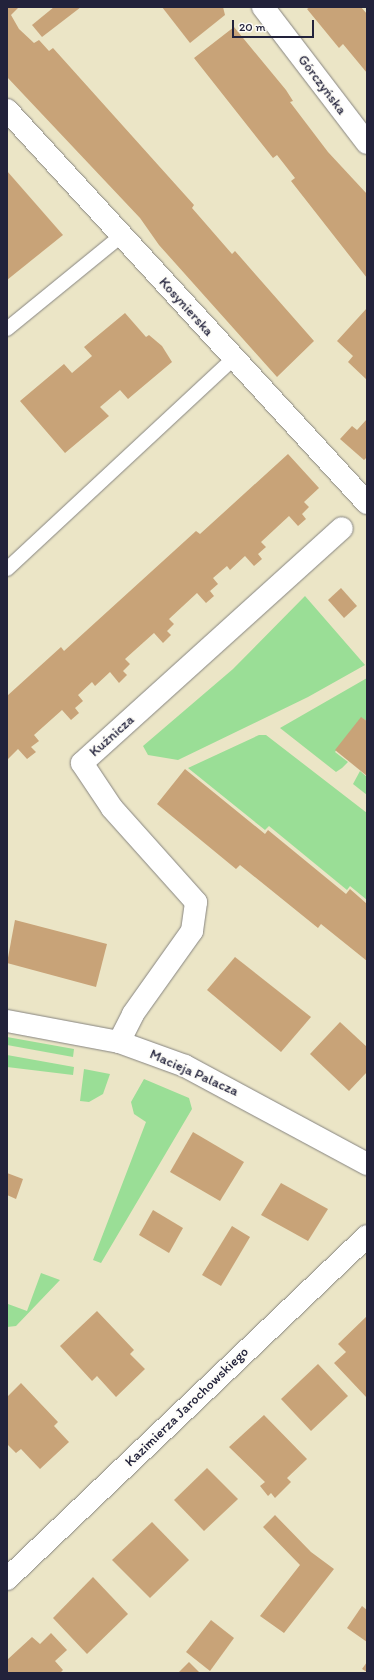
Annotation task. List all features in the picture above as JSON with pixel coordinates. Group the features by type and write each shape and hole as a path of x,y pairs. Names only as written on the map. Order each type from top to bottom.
{"street":[{"name":"Górczyńska","path":"263,7 367,143"},
{"name":"Kosynierska","path":"7,110 233,359 367,503"},
{"name":"Kuźnicza","path":"119,1042 133,1014 192,932 196,902 112,808 82,763 342,528"},
{"name":"Macieja Palacza","path":"7,1021 119,1042 214,1079 367,1164"},
{"name":"Kazimierza Jarochowskiego","path":"7,1579 367,1236"}],"lane":[{"path":"7,329 121,236"},
{"path":"7,569 233,359"}],"green space":[{"path":"305,596 365,665 308,697 178,760 148,755 143,746 233,669"},
{"path":"367,678 367,721 362,718 335,752 348,762 336,772 280,728"},
{"path":"259,735 266,735 367,813 367,900 350,886 347,890 269,826 265,830 188,768"},
{"path":"360,771 367,777 367,795 353,784"},
{"path":"7,1037 74,1049 73,1057 7,1045"},
{"path":"7,1055 74,1067 73,1075 7,1067"},
{"path":"84,1069 110,1074 103,1094 89,1102 80,1101"},
{"path":"144,1079 189,1098 192,1109 101,1263 93,1260 146,1122 134,1114 131,1102"},
{"path":"41,1273 60,1280 16,1326 7,1327 8,1304 27,1311"}],"building":[{"path":"7,7 19,7 11,15 19,29 34,43 39,40 49,51 53,48 194,205 192,208 232,254 235,251 314,341 277,377 159,245 140,218 7,77"},
{"path":"54,7 81,7 42,37 32,25"},
{"path":"162,7 223,7 225,15 190,43"},
{"path":"310,7 361,7 367,14 367,73 343,44 339,48 307,9"},
{"path":"234,27 286,90 293,101 290,102 328,152 367,194 367,278 291,181 295,178 277,155 273,158 194,58"},
{"path":"7,171 63,235 7,280"},
{"path":"367,308 367,380 348,362 353,356 337,341"},
{"path":"125,313 146,337 149,335 162,346 172,362 128,399 120,390 100,407 109,416 65,453 20,401 64,364 72,373 92,356 84,347"},
{"path":"367,419 367,457 364,460 340,439 352,426 357,430"},
{"path":"288,454 319,488 304,502 309,507 302,514 306,519 298,526 289,516 261,542 266,547 258,554 262,559 254,566 245,556 230,570 227,566 213,578 218,584 210,591 214,596 206,603 197,593 169,619 174,624 167,631 171,635 163,643 154,633 125,659 130,664 123,671 127,675 119,683 110,672 95,686 92,682 78,695 83,701 75,708 79,713 71,720 62,710 34,735 39,741 31,747 36,752 27,759 18,749 7,760 7,696 61,647 64,651 196,531 200,534"},
{"path":"341,588 357,606 344,618 328,600"},
{"path":"361,717 367,721 367,776 335,750"},
{"path":"185,769 265,834 268,830 346,894 350,889 367,904 367,961 321,924 318,928 240,865 236,869 157,804"},
{"path":"15,920 107,944 96,987 7,963"},
{"path":"235,957 311,1017 281,1052 207,990"},
{"path":"340,1022 367,1047 367,1072 349,1091 310,1054"},
{"path":"193,1132 244,1162 220,1201 170,1172"},
{"path":"7,1173 23,1179 16,1199 7,1195"},
{"path":"281,1183 328,1209 308,1241 261,1215"},
{"path":"153,1210 183,1228 169,1253 139,1235"},
{"path":"232,1226 250,1237 221,1286 202,1275"},
{"path":"97,1311 134,1350 130,1354 145,1369 116,1397 97,1376 92,1381 60,1346"},
{"path":"367,1316 367,1398 334,1363 346,1352 338,1344"},
{"path":"318,1364 348,1396 311,1431 281,1399"},
{"path":"21,1383 58,1422 54,1426 69,1442 40,1469 21,1449 16,1453 7,1444 7,1397"},
{"path":"264,1415 307,1459 287,1478 291,1482 275,1498 271,1493 268,1496 260,1486 265,1482 229,1447"},
{"path":"207,1468 238,1499 204,1531 174,1500"},
{"path":"275,1515 311,1552 334,1569 284,1633 260,1616 300,1565 263,1527"},
{"path":"152,1522 189,1560 150,1598 112,1560"},
{"path":"93,1577 128,1614 87,1654 53,1618"},
{"path":"362,1606 367,1610 367,1642 347,1628"},
{"path":"211,1620 234,1638 210,1671 186,1652"},
{"path":"51,1633 67,1650 55,1661 63,1670 60,1673 7,1673 7,1660 32,1637 40,1644"},
{"path":"189,1662 200,1673 178,1673"},
{"path":"367,1662 367,1672 362,1669"}]}
